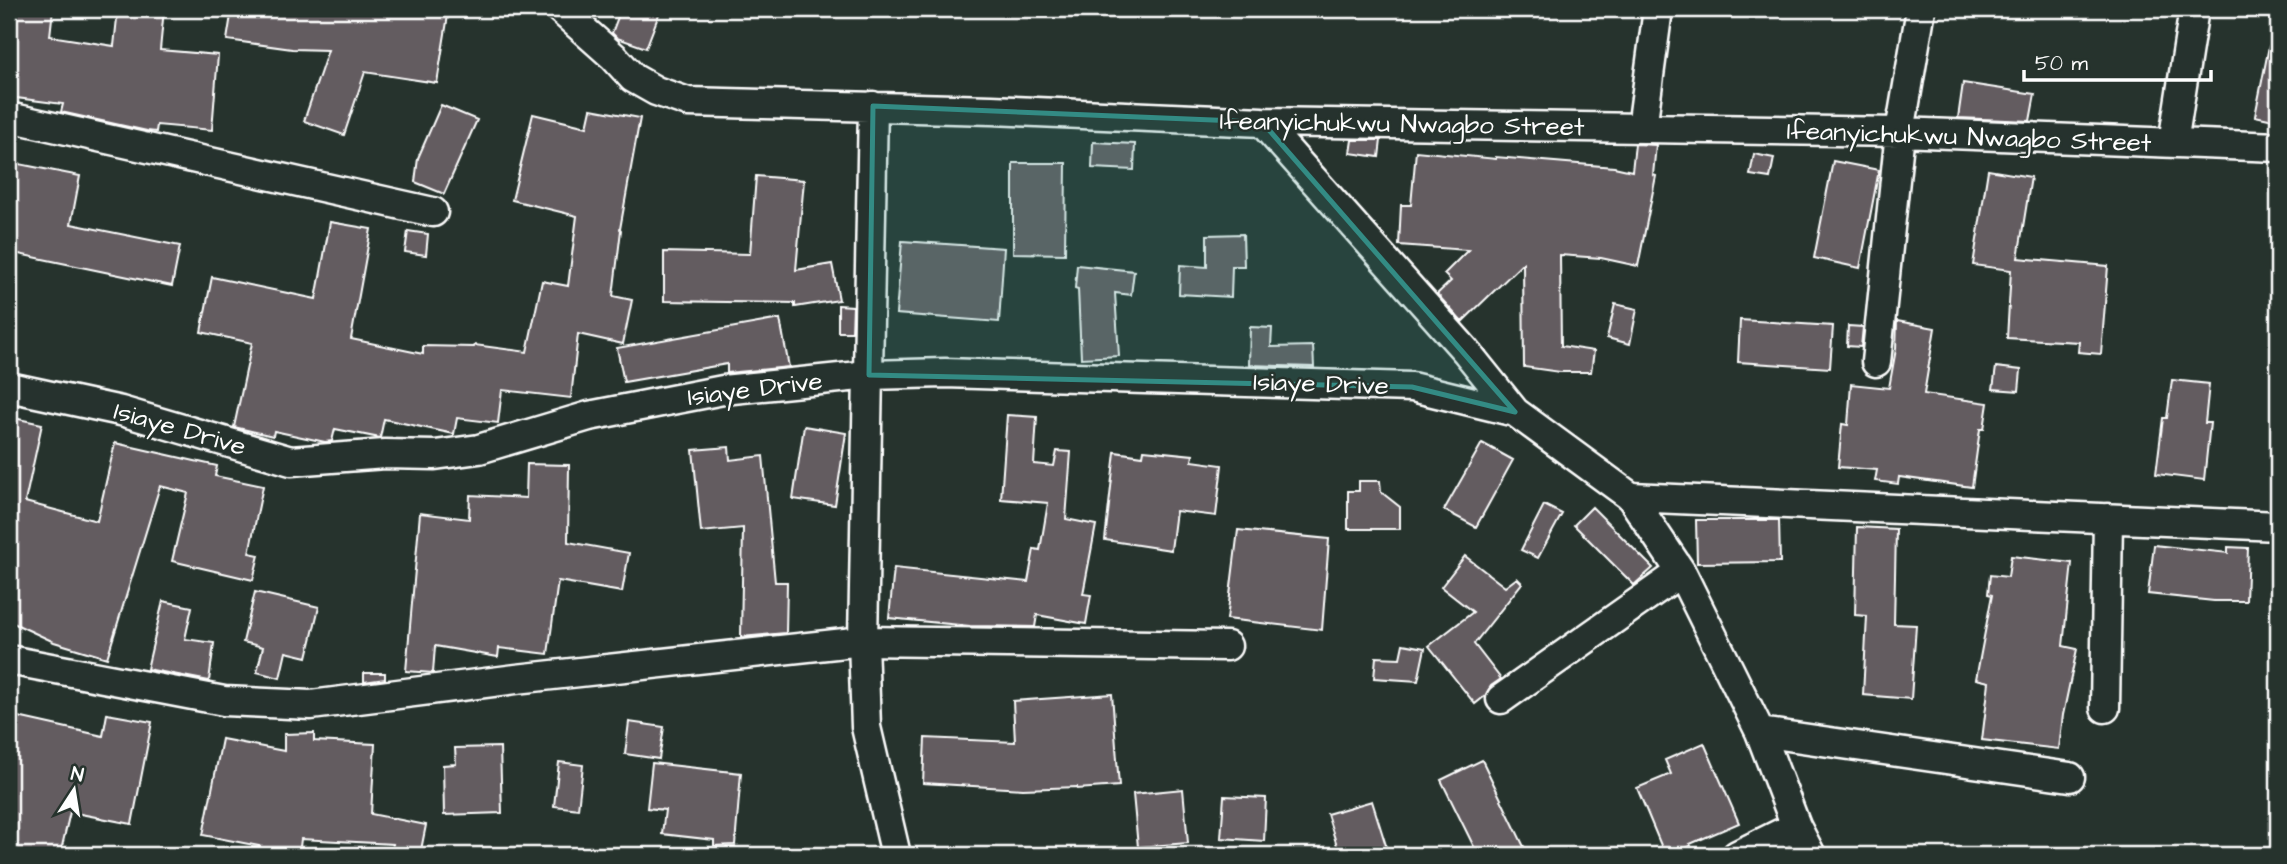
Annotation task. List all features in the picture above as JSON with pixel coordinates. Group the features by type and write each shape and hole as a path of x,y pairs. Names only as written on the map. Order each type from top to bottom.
{"street":[{"name":"Ifeanyichukwu Nwagbo Street","path":"560,9 614,57 633,78 656,91 688,102 873,106 1262,122 1900,132 2278,147"},
{"path":"1642,128 1658,9"},
{"path":"1876,362 1900,132 1921,9"},
{"path":"2173,143 2194,9"},
{"path":"873,106 863,641 866,727 896,855"},
{"path":"9,117 433,212"},
{"path":"1262,122 1466,351 1515,412 1631,497 1681,572 1760,732 1796,826 1811,855"},
{"name":"Isiaye Drive","path":"9,387 121,411 291,461 385,454 435,455 479,449 589,416 723,390 869,375 945,373 1412,387 1515,412"},
{"path":"1631,497 2278,526"},
{"path":"2105,708 2108,518"},
{"path":"1502,699 1681,572"},
{"path":"9,660 224,701 311,705 863,641 1227,646"},
{"path":"1760,732 2070,777"},
{"path":"1737,855 1796,826"}],"highlighted area":[{"path":"873,106 1262,122 1515,412 1412,387 869,375"}],"building":[{"path":"9,9 53,9 50,36 114,46 118,9 164,9 160,50 218,55 212,130 157,125 156,132 147,131 61,112 63,104 9,97"},
{"path":"232,9 449,9 437,83 365,72 344,135 304,121 328,50 292,49 227,40"},
{"path":"621,9 661,9 646,48 617,38 612,33"},
{"path":"2269,46 2278,47 2278,121 2255,116"},
{"path":"1963,83 2035,94 2030,121 1958,118"},
{"path":"441,105 477,120 444,194 415,182 418,158"},
{"path":"591,109 640,118 620,229 613,296 632,300 623,344 578,334 571,398 502,390 498,423 457,418 454,434 384,419 380,438 335,429 332,441 325,442 274,431 273,436 234,427 252,343 201,332 212,277 316,299 330,222 371,229 351,339 423,354 423,346 475,345 527,352 542,281 568,286 577,216 512,200 533,114 587,127"},
{"path":"1352,140 1381,140 1379,157 1350,153"},
{"path":"1093,142 1135,144 1134,170 1092,168"},
{"path":"1635,144 1656,145 1653,175 1656,176 1638,266 1601,258 1560,255 1561,346 1594,351 1591,372 1560,372 1524,367 1523,263 1462,322 1437,294 1451,281 1444,274 1468,250 1399,245 1401,205 1411,205 1416,151 1614,167 1632,171"},
{"path":"1754,154 1774,158 1770,178 1750,175"},
{"path":"1833,161 1879,170 1860,268 1814,258"},
{"path":"9,162 80,176 71,224 180,246 172,286 9,252"},
{"path":"1013,163 1066,163 1065,254 1013,253"},
{"path":"1988,170 2031,177 2018,258 2108,266 2101,354 2078,352 2079,342 2007,338 2011,270 1973,265"},
{"path":"756,176 804,180 796,270 832,264 839,300 795,307 795,303 664,301 664,252 750,254"},
{"path":"408,231 428,234 426,255 405,252"},
{"path":"1243,234 1244,266 1232,266 1231,297 1179,294 1180,265 1207,267 1207,235"},
{"path":"902,241 1004,248 999,322 896,314"},
{"path":"1077,265 1134,271 1131,295 1115,293 1119,356 1081,358 1078,289 1075,288"},
{"path":"1615,304 1637,309 1630,344 1607,338"},
{"path":"838,305 853,306 852,332 838,332"},
{"path":"780,319 789,367 727,373 727,364 624,382 617,348"},
{"path":"1740,320 1833,326 1830,368 1738,362"},
{"path":"1897,321 1935,328 1924,394 1988,403 1984,429 1980,429 1972,487 1899,477 1898,484 1875,481 1877,470 1838,467 1842,424 1848,425 1851,384 1889,388 1896,349"},
{"path":"1848,326 1863,327 1861,347 1847,346"},
{"path":"1250,327 1272,328 1271,347 1313,346 1314,367 1249,365"},
{"path":"1996,367 2021,370 2019,391 1993,389"},
{"path":"2172,380 2209,384 2205,423 2210,423 2204,480 2156,474 2163,418 2167,418"},
{"path":"1007,415 1037,417 1034,464 1054,466 1057,451 1071,452 1066,519 1096,525 1083,594 1091,595 1086,624 1037,615 1035,627 970,626 889,618 894,568 1028,582 1034,549 1040,550 1048,503 1001,499"},
{"path":"9,417 42,424 25,502 97,521 115,443 217,466 215,476 263,486 249,553 259,555 253,580 172,561 188,493 160,486 107,658 54,642 9,621"},
{"path":"804,426 846,433 835,505 793,499"},
{"path":"1482,443 1513,460 1476,527 1444,510"},
{"path":"729,447 730,460 763,456 775,582 787,582 786,633 741,637 743,528 701,532 693,450"},
{"path":"1144,450 1193,455 1192,461 1222,465 1216,516 1176,511 1171,550 1105,540 1115,452 1143,456"},
{"path":"527,464 569,465 568,542 629,553 622,592 558,581 548,654 499,648 498,657 435,646 433,673 406,671 420,513 469,519 470,495 526,498"},
{"path":"1359,481 1380,481 1381,492 1400,507 1400,529 1348,529 1348,491 1359,491"},
{"path":"1544,505 1562,514 1538,558 1521,550"},
{"path":"1592,507 1653,568 1634,585 1574,525"},
{"path":"1696,520 1779,520 1780,562 1697,563"},
{"path":"1857,527 1896,529 1894,624 1916,625 1911,699 1863,695 1867,616 1855,615"},
{"path":"1238,530 1329,539 1322,630 1227,619"},
{"path":"2154,545 2228,553 2228,547 2248,548 2246,601 2214,601 2148,594"},
{"path":"1465,556 1505,587 1517,578 1522,583 1474,644 1501,679 1475,704 1429,646 1473,612 1441,587"},
{"path":"2011,556 2072,563 2063,646 2077,649 2059,749 1982,740 1989,682 1976,679 1992,595 1988,594 1990,575 2008,577"},
{"path":"255,592 319,607 307,657 286,652 280,678 257,672 263,647 243,642"},
{"path":"163,601 192,607 185,639 214,643 209,681 147,669"},
{"path":"1403,644 1425,648 1418,681 1374,678 1376,657 1400,658"},
{"path":"364,673 385,673 385,679 364,682"},
{"path":"1112,694 1119,786 1023,789 923,783 925,738 1015,742 1013,701"},
{"path":"107,714 152,722 132,824 70,812 60,855 9,855 9,715 103,736"},
{"path":"629,722 664,727 659,759 625,754"},
{"path":"314,733 314,741 375,744 371,814 426,825 420,855 391,855 393,844 301,839 299,855 258,855 259,846 203,835 222,739 284,751 284,734"},
{"path":"1704,743 1739,823 1665,855 1637,788 1671,774 1665,760"},
{"path":"500,747 502,813 444,815 443,765 456,764 455,748"},
{"path":"1482,760 1528,855 1478,855 1441,780"},
{"path":"559,762 583,765 578,809 554,806"},
{"path":"652,763 741,773 735,845 714,846 714,840 662,834 665,810 647,808"},
{"path":"1183,789 1188,843 1138,847 1133,794"},
{"path":"1224,796 1266,798 1264,841 1221,838"},
{"path":"1372,801 1389,855 1340,855 1327,814"}]}
